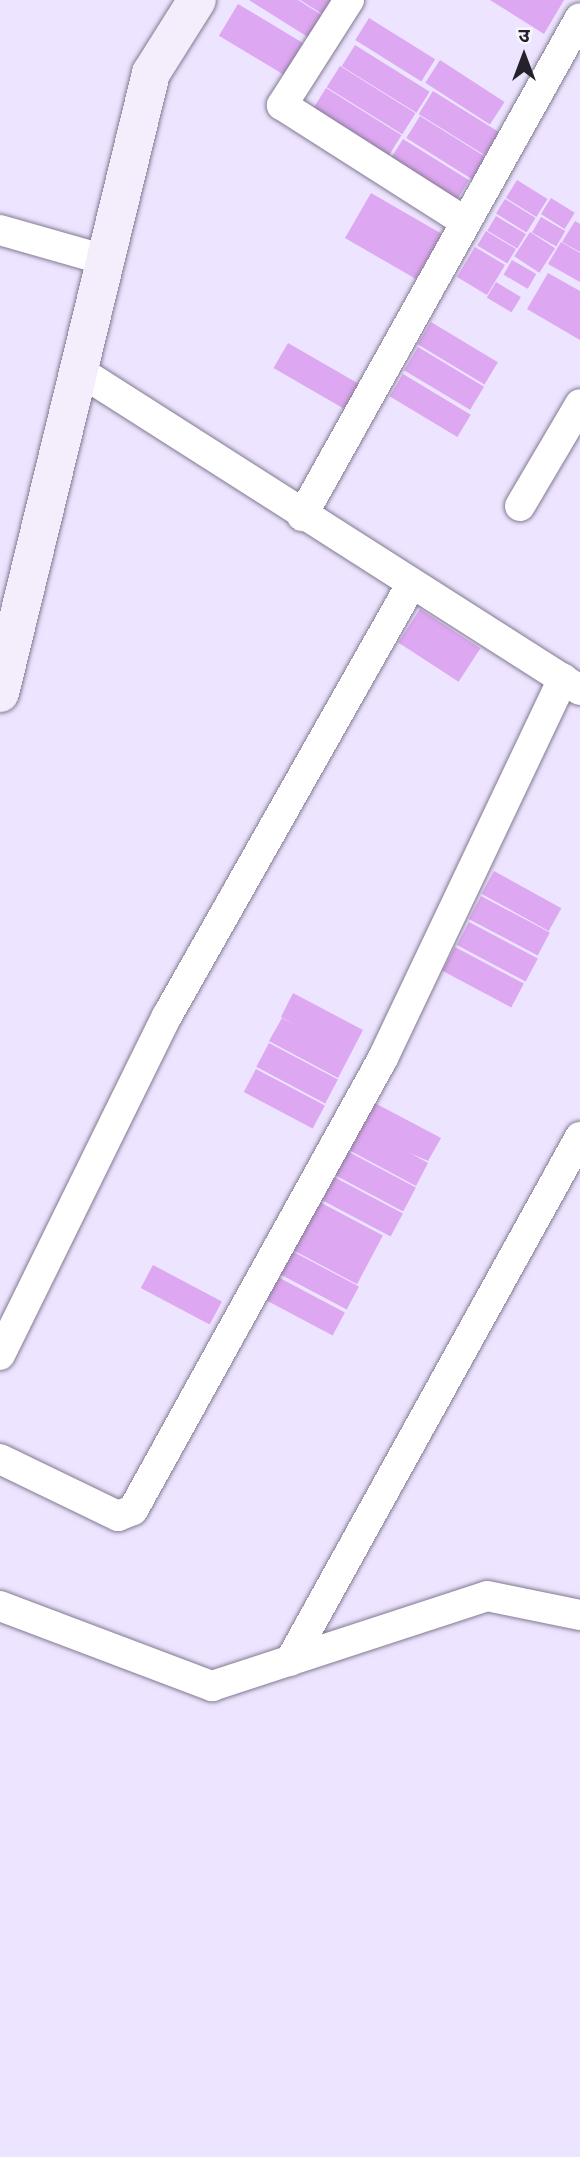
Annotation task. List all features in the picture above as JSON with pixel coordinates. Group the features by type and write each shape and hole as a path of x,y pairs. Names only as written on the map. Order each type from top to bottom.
{"street":[{"path":"0,693 151,73 197,0"},
{"path":"349,0 282,105 464,221"},
{"path":"302,516 464,221 580,18"},
{"path":"0,230 105,260"},
{"path":"0,1459 118,1516 133,1510 383,1058 571,685 302,516 78,370"},
{"path":"520,506 580,404"},
{"path":"0,1355 167,1016 411,584"},
{"path":"290,1661 580,1137"},
{"path":"0,1606 212,1686 487,1597 580,1615"}],"building":[{"path":"249,0 298,0 325,17 311,39"},
{"path":"300,0 334,0 324,15"},
{"path":"490,0 564,0 544,34"},
{"path":"238,4 308,46 289,78 219,36"},
{"path":"369,18 435,59 421,81 355,40"},
{"path":"355,45 430,92 416,113 342,66"},
{"path":"440,60 505,102 490,125 425,83"},
{"path":"340,66 415,113 402,134 327,87"},
{"path":"326,88 401,135 388,156 313,109"},
{"path":"433,91 499,132 485,155 419,114"},
{"path":"420,116 486,157 472,179 406,138"},
{"path":"403,139 469,180 456,202 390,160"},
{"path":"517,180 548,199 536,217 506,198"},
{"path":"371,193 442,234 416,279 345,238"},
{"path":"551,198 575,213 565,229 541,214"},
{"path":"505,199 536,218 527,232 496,213"},
{"path":"496,216 526,234 517,249 487,231"},
{"path":"541,217 565,231 556,247 532,233"},
{"path":"575,221 580,224 580,252 562,242"},
{"path":"486,231 516,249 507,264 477,246"},
{"path":"530,232 555,248 539,273 514,256"},
{"path":"561,242 580,253 580,282 548,264"},
{"path":"475,247 505,265 487,295 457,277"},
{"path":"512,260 536,274 528,289 504,275"},
{"path":"548,273 580,291 580,340 527,309"},
{"path":"496,282 521,297 512,312 487,297"},
{"path":"431,322 498,362 484,384 418,344"},
{"path":"288,343 360,384 345,410 274,368"},
{"path":"418,347 484,387 470,410 404,370"},
{"path":"403,374 471,415 457,437 390,396"},
{"path":"420,609 480,648 459,682 398,643"},
{"path":"494,871 561,908 549,931 481,894"},
{"path":"481,896 550,933 538,956 469,919"},
{"path":"469,922 538,959 526,982 457,945"},
{"path":"455,947 524,984 511,1007 442,971"},
{"path":"293,993 363,1030 338,1078 269,1041 282,1018 300,1027 281,1017"},
{"path":"269,1043 338,1080 325,1103 256,1067"},
{"path":"256,1069 325,1106 313,1129 244,1092"},
{"path":"371,1101 441,1138 428,1161 410,1153 428,1163 416,1186 347,1149"},
{"path":"347,1151 416,1188 403,1211 334,1175"},
{"path":"334,1177 403,1214 391,1237 322,1200"},
{"path":"314,1199 383,1236 357,1284 288,1248"},
{"path":"290,1250 359,1287 347,1310 278,1273"},
{"path":"153,1265 222,1302 210,1325 141,1288"},
{"path":"276,1276 345,1313 333,1336 264,1299"}]}
